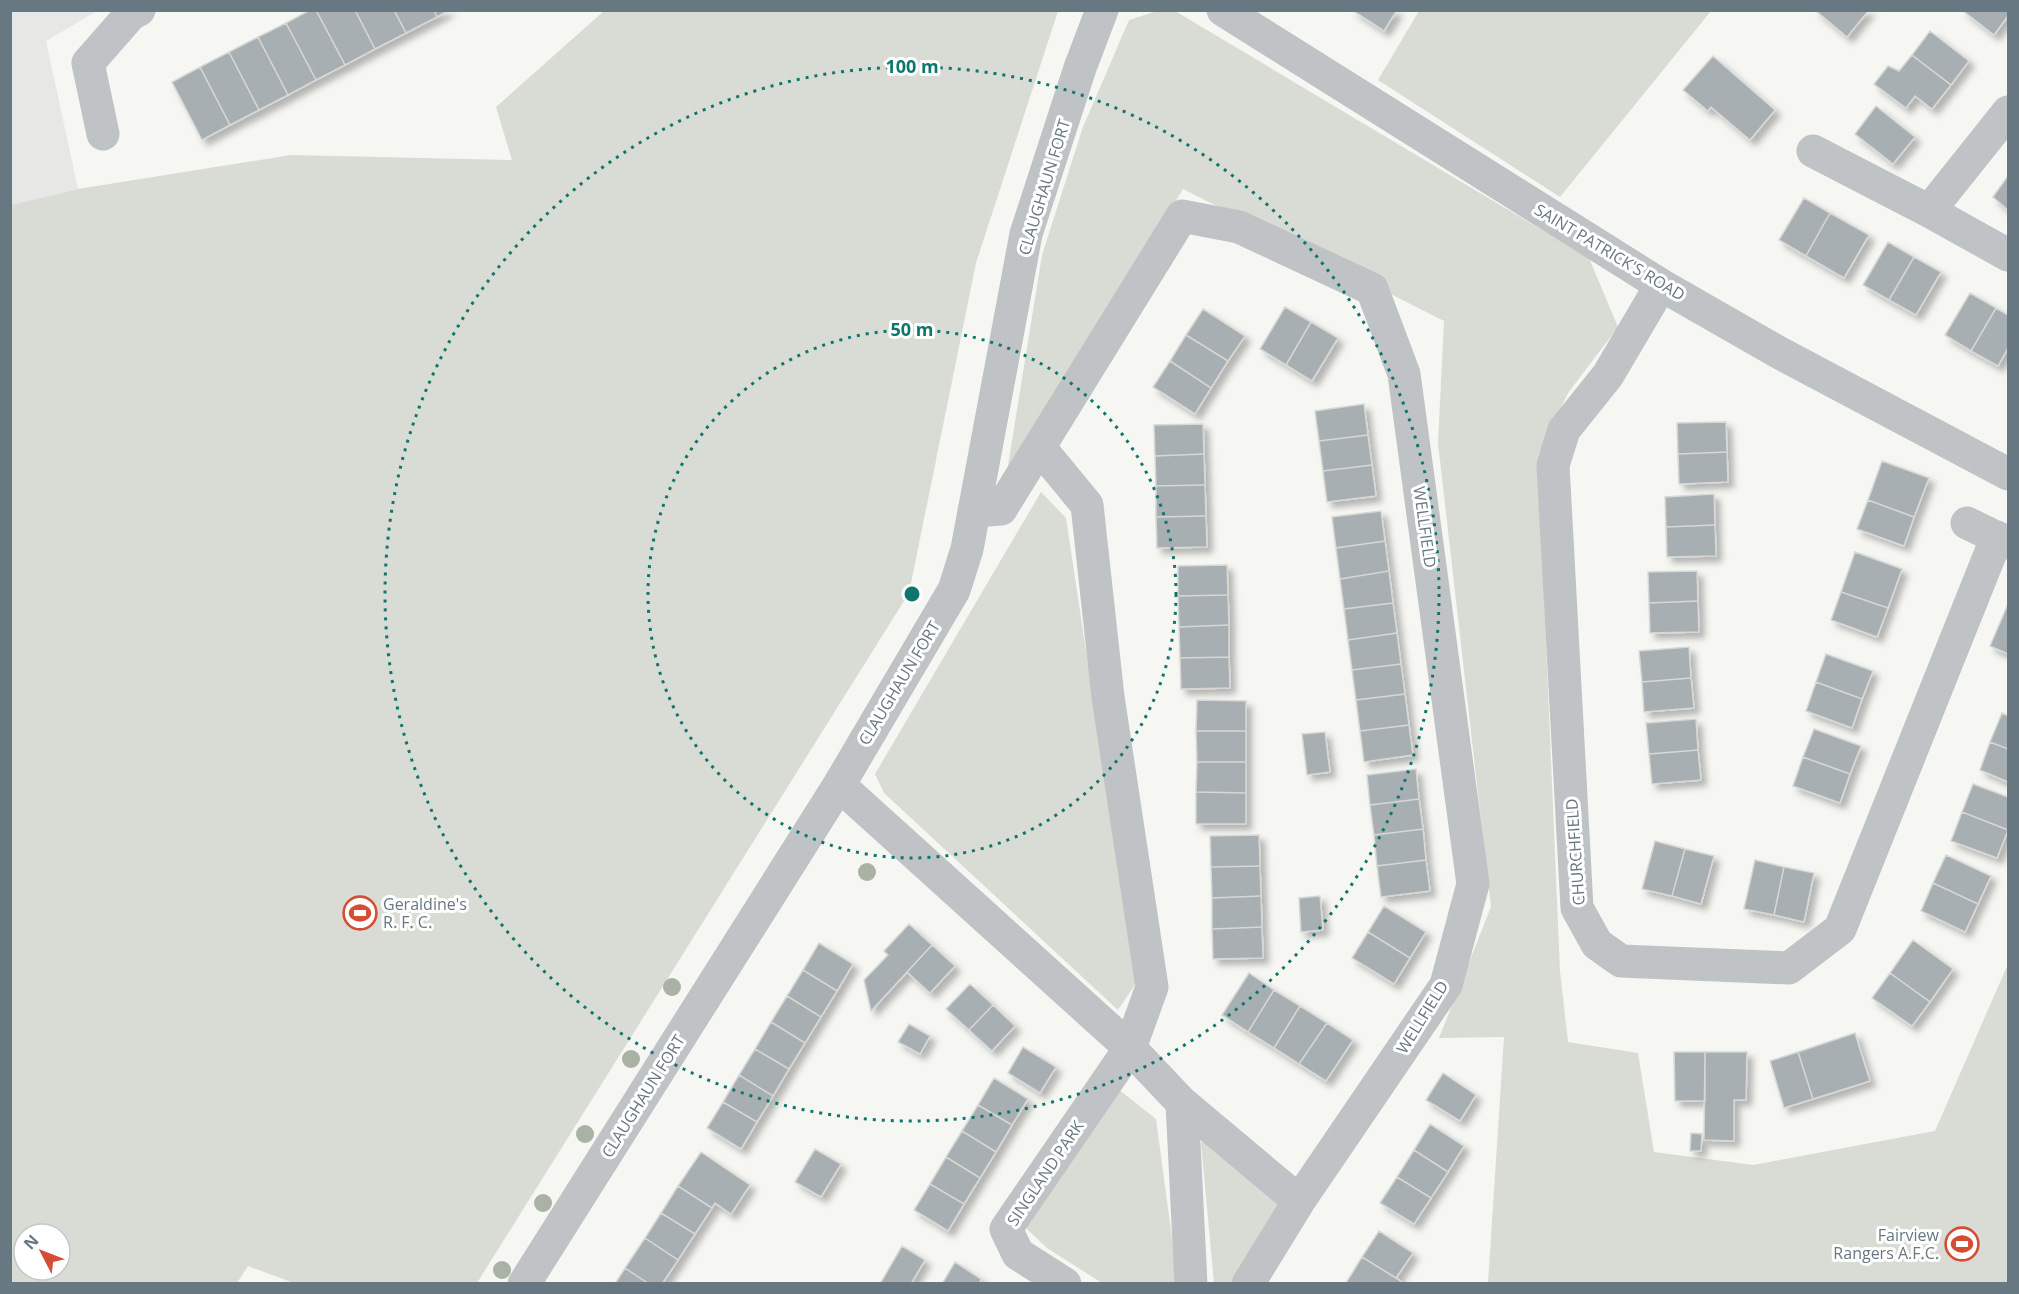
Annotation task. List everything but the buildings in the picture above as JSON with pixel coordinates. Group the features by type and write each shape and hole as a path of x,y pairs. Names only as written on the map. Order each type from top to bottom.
{"street":[{"path":"104,134 88,63 131,14 139,10"},
{"name":"CLAUGHAUN FORT","path":"524,1284 839,785 954,590 967,549 1026,234 1080,68 1102,10"},
{"name":"SAINT PATRICK'S ROAD","path":"1223,10 1661,285 1778,352 2008,474"},
{"path":"1929,211 2008,112"},
{"path":"1813,151 2008,255"},
{"name":"WELLFIELD","path":"974,511 1001,509 1182,216 1239,227 1372,289 1404,374 1473,884 1446,985 1299,1201 1248,1284"},
{"name":"CHURCHFIELD","path":"1661,285 1608,375 1564,430 1553,465 1577,908 1597,944 1621,961 1789,968 1840,928 2003,540 1967,523"},
{"path":"1040,448 1087,505 1108,697 1152,987 1130,1048"},
{"path":"839,785 1130,1048 1182,1103 1299,1201"},
{"name":"SINGLAND PARK","path":"1065,1284 1018,1254 1006,1229 1130,1048"},
{"path":"1182,1103 1191,1284"}],"shaded area":[{"path":"10,11 97,11 46,41 78,189 11,205"},
{"name":"Geraldine's R. F. C.","path":"604,11 1058,11 976,263 909,593 477,1283 294,1283 248,1266 237,1283 11,1283 11,205 78,189 291,155 512,160 496,107"},
{"path":"1157,11 1175,11 1589,258 1618,327 1568,393 1538,456 1560,971 1568,1042 1638,1053 1654,1152 1753,1165 1935,1131 2008,964 2008,1283 1488,1283 1504,1037 1439,1038 1491,907 1438,443 1444,321 1183,189 1006,478 1042,255 1083,127 1129,20"},
{"path":"1419,11 1711,11 1560,197 1378,80"},
{"path":"1041,492 1066,518 1136,983 1118,1010 884,793 875,774"},
{"path":"1118,1089 1156,1119 1178,1283 1102,1283 1047,1248 1026,1228"},
{"path":"1206,1139 1285,1211 1240,1283 1214,1283 1201,1143"}],"place":[{"name":"Geraldine's R. F. C.","path":"360,913"},
{"name":"Fairview Rangers A.F.C.","path":"1962,1244"}]}
